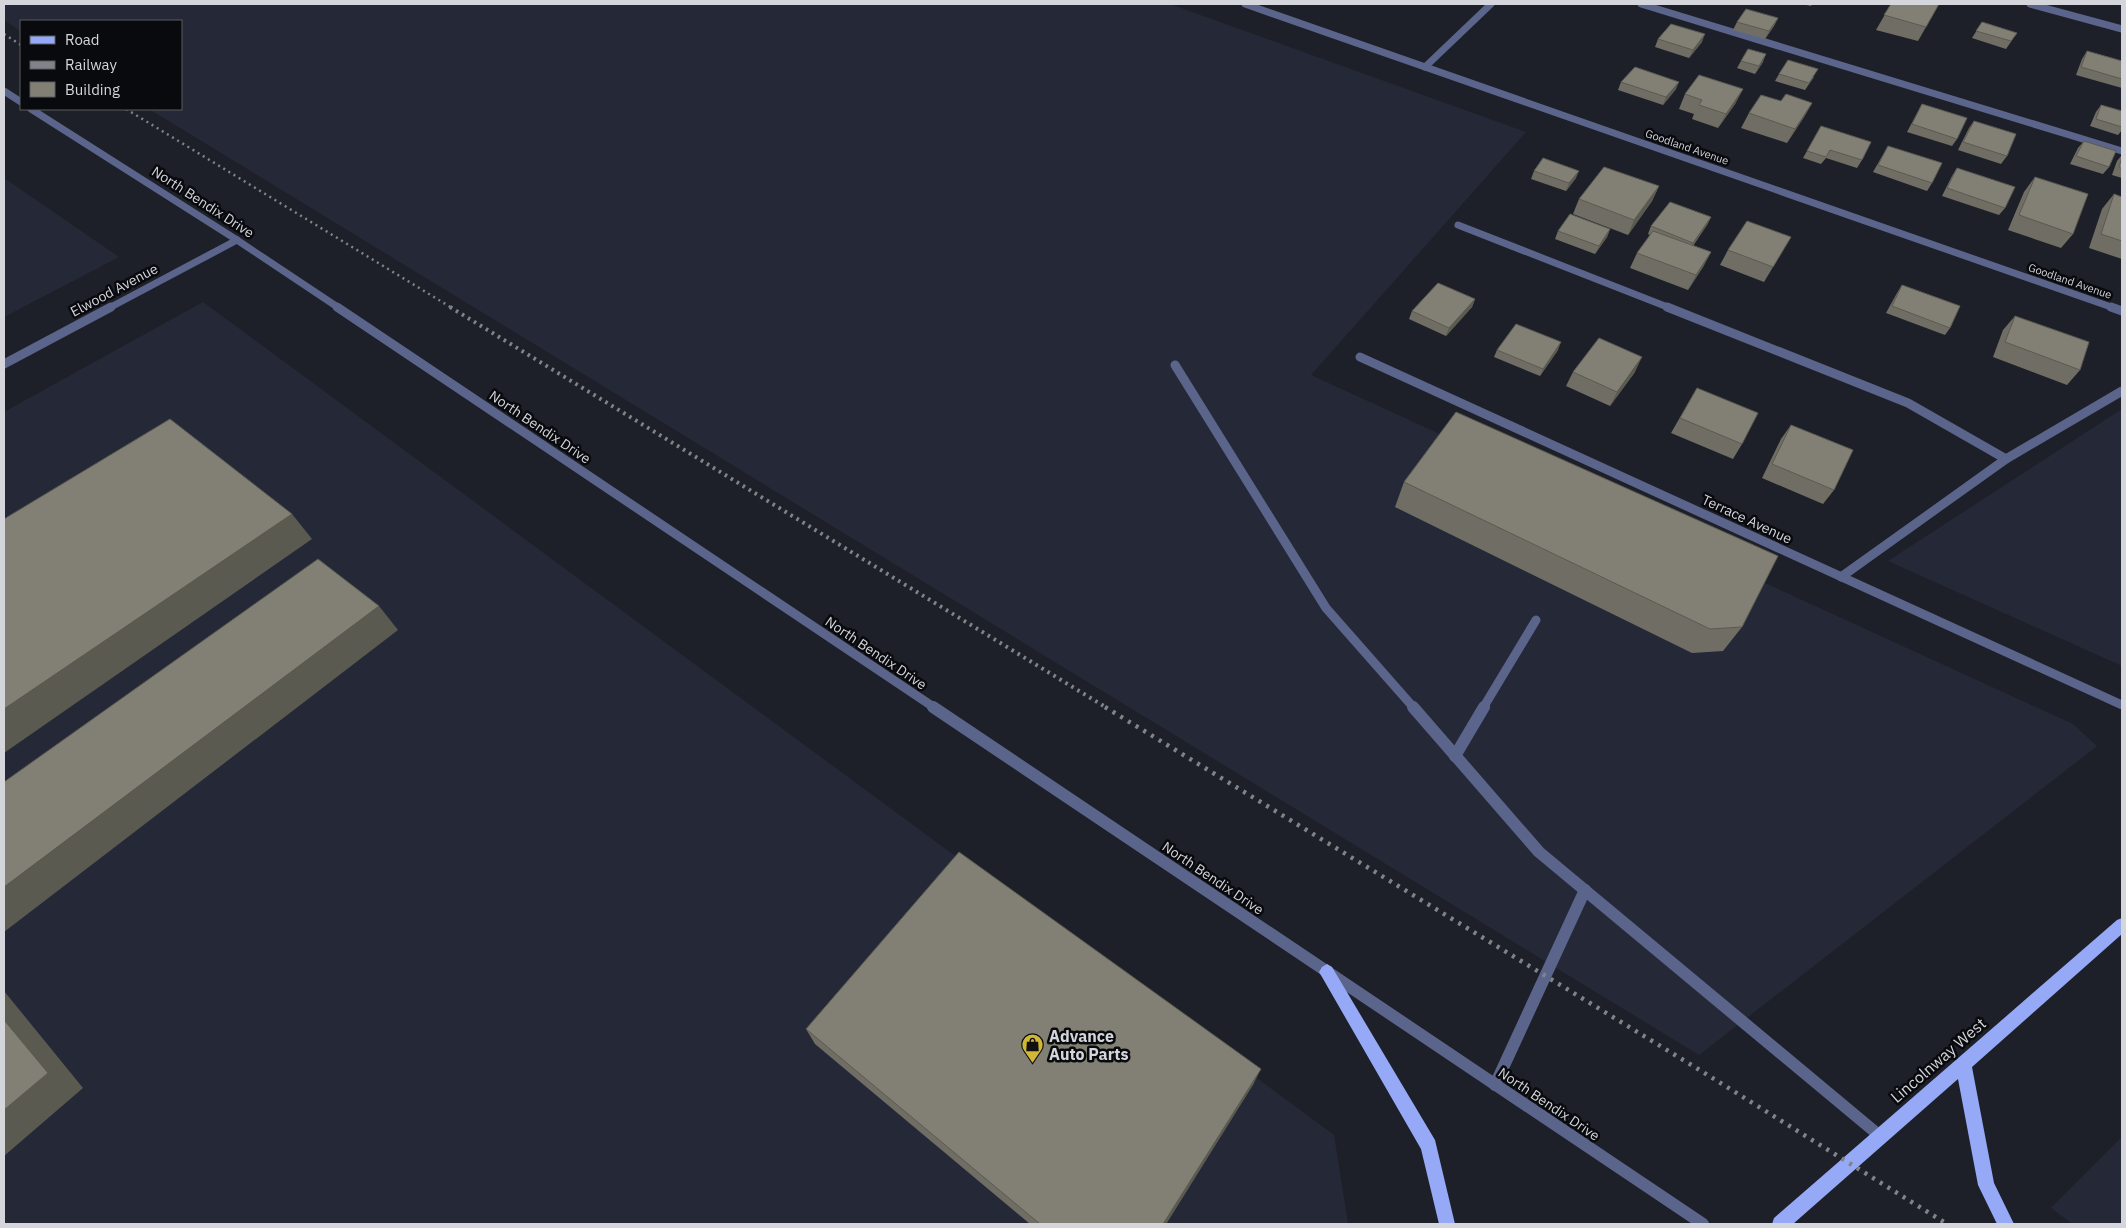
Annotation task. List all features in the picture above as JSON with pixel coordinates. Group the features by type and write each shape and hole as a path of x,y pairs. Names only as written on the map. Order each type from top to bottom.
{"main road":[{"name":"Lincolnway West","path":"1780,1224 2122,925"},
{"path":"1327,972 1429,1146 1447,1224"},
{"path":"1963,1063 1986,1186 2006,1224"}],"street":[{"name":"Goodland Avenue","path":"1245,4 2122,311"},
{"path":"1425,67 1491,4"},
{"path":"1640,4 2122,151"},
{"path":"2030,4 2122,29"},
{"path":"4,91 20,101"},
{"name":"North Bendix Drive","path":"34,110 237,240 1703,1224"},
{"path":"1458,225 1908,403 2006,459"},
{"name":"Elwood Avenue","path":"4,364 237,240"},
{"name":"Terrace Avenue","path":"1360,358 2122,705"},
{"path":"1175,365 1326,608 1539,852 1880,1136"},
{"path":"1841,577 2006,459 2122,390"},
{"path":"1455,756 1536,620"},
{"path":"1495,1085 1585,890"}],"shaded area":[{"path":"4,4 1170,4 1526,132 1311,375 2073,724 2097,746 1699,1055 151,110 182,110 182,20 20,20 20,30 4,20"},
{"path":"4,178 119,257 4,317"},
{"path":"203,302 1334,1135 1348,1224 4,1224 4,412"},
{"path":"2122,409 2122,666 1888,561"},
{"path":"2122,1137 2122,1224 2073,1224 2051,1208"}],"building":[{"path":"1891,4 1939,4 1926,27 1884,15"},
{"path":"1746,9 1778,18 1769,31 1737,22"},
{"path":"1982,22 2017,33 2011,41 1976,31"},
{"path":"1671,24 1705,34 1693,50 1658,39"},
{"path":"1748,49 1766,54 1759,66 1741,61"},
{"path":"2087,51 2122,61 2122,79 2081,67"},
{"path":"1788,60 1818,69 1809,83 1779,74"},
{"path":"1635,67 1679,82 1666,97 1621,82"},
{"path":"1699,75 1743,89 1726,114 1699,105 1702,100 1685,94"},
{"path":"1786,94 1812,103 1795,129 1749,113 1761,95 1781,101"},
{"path":"1922,104 1967,118 1957,139 1912,124"},
{"path":"2101,105 2122,111 2122,127 2096,119"},
{"path":"1974,121 2016,134 2007,156 1963,142"},
{"path":"1821,126 1871,142 1862,160 1830,150 1826,157 1807,151"},
{"path":"2084,141 2116,151 2109,167 2076,156"},
{"path":"1888,146 1942,163 1932,183 1878,165"},
{"path":"2122,157 2122,169 2119,167"},
{"path":"1543,158 1579,171 1569,183 1534,171"},
{"path":"1604,167 1659,186 1634,220 1579,199"},
{"path":"1957,168 2015,187 2005,208 1947,188"},
{"path":"2035,177 2088,194 2073,234 2019,215"},
{"path":"2114,194 2122,197 2122,241 2101,234"},
{"path":"1670,202 1711,217 1693,243 1651,226"},
{"path":"1570,214 1610,229 1599,246 1558,231"},
{"path":"1747,221 1791,237 1773,267 1728,250"},
{"path":"1653,231 1711,252 1696,275 1637,253"},
{"path":"1438,283 1475,299 1449,328 1412,311"},
{"path":"1902,285 1960,306 1950,328 1892,306"},
{"path":"2015,316 2089,342 2080,370 2005,342"},
{"path":"1516,324 1561,342 1543,369 1497,350"},
{"path":"1599,338 1642,357 1617,392 1573,372"},
{"path":"1697,388 1758,413 1742,444 1680,418"},
{"path":"1456,412 1778,556 1742,627 1710,629 1404,482"},
{"path":"170,419 292,514 4,709 4,519"},
{"path":"1791,425 1853,450 1834,490 1772,464"},
{"path":"318,559 379,606 4,887 4,782"},
{"name":"Advance Auto Parts","path":"959,852 1261,1069 1163,1224 1040,1224 806,1029"},
{"path":"4,1020 48,1073 4,1110"}],"railway":[{"path":"4,34 20,44"},
{"path":"128,110 452,308"},
{"path":"450,307 1107,708"},
{"path":"1105,707 1698,1069 1947,1224"}],"place":[{"name":"Advance Auto Parts","path":"1033,1064"}]}
